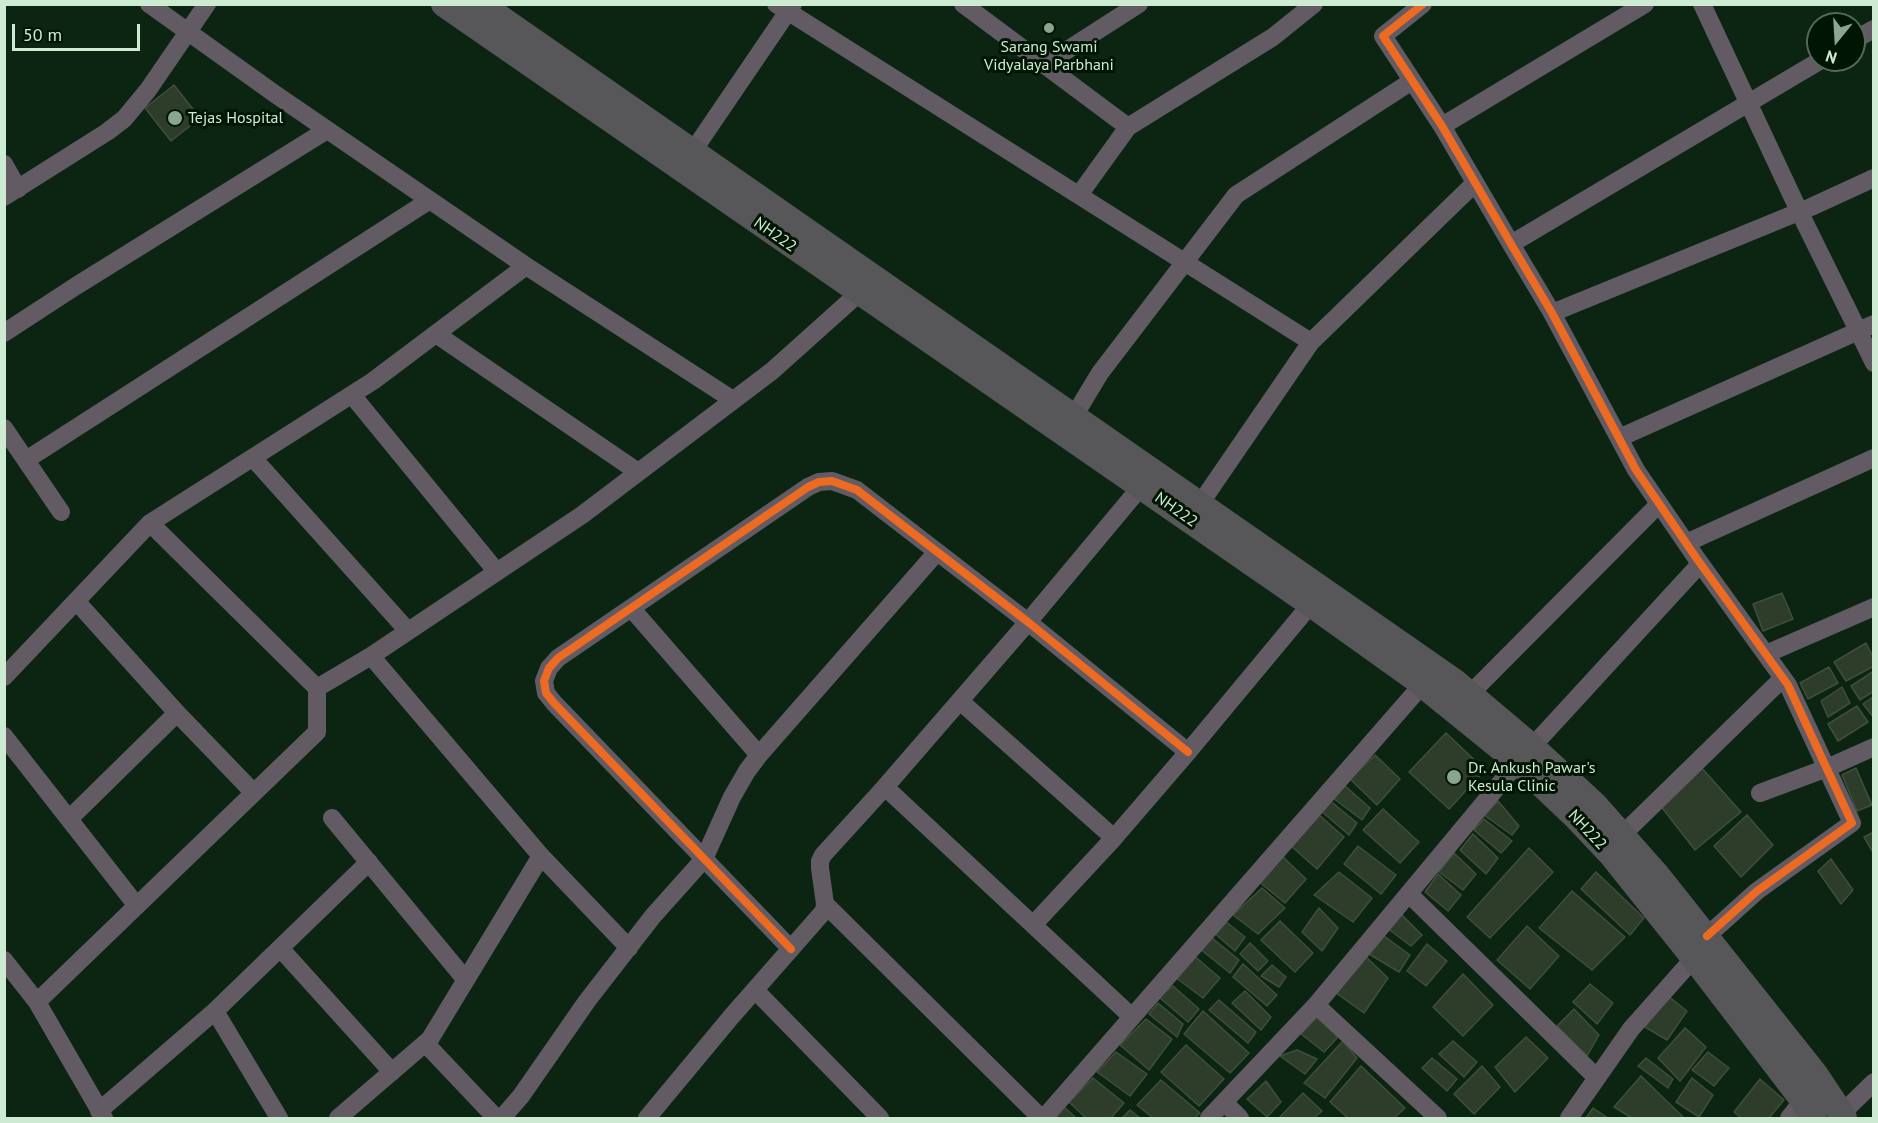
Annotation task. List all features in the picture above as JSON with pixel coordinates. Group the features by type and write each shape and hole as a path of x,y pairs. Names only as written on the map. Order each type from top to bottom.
{"highway":[{"name":"NH222","path":"444,4 480,10 693,152 1074,417 1147,479 1311,604 1422,685 1595,805 1658,875 1802,1112"},
{"name":"NH222","path":"480,10 859,292 1147,479 1200,504 1455,682 1525,755 1576,817 1701,947 1815,1074 1841,1117"}],"street":[{"path":"149,4 327,130 526,266 733,400"},
{"path":"4,164 11,193 124,120 148,90 207,4"},
{"path":"963,4 1128,127"},
{"path":"1044,65 1139,4"},
{"path":"1423,4 1383,36 1442,126 1552,313 1636,470 1700,564 1788,685 1852,823 1757,891 1701,947 1631,1029 1569,1119"},
{"path":"1442,126 1645,4"},
{"path":"1702,4 1799,211 1866,327 1874,363"},
{"path":"693,152 786,7 1311,342"},
{"path":"1079,195 1128,127 1273,36 1307,7"},
{"path":"1511,244 1806,69"},
{"path":"1074,417 1100,373 1236,195 1412,81"},
{"path":"4,333 86,279 327,130"},
{"path":"1552,313 1874,178"},
{"path":"1200,504 1311,342 1476,183"},
{"path":"26,460 430,200"},
{"path":"4,676 150,523 373,381 526,266"},
{"path":"317,688 371,656 582,515 772,371 859,292"},
{"path":"1619,438 1866,327"},
{"path":"436,334 638,472"},
{"path":"352,394 497,572"},
{"path":"4,428 61,512"},
{"path":"253,458 408,631"},
{"path":"1686,543 1874,458"},
{"path":"647,1119 824,911 820,868 823,855 960,701 1147,479"},
{"path":"791,949 554,704 546,693 544,681 549,669 558,658 819,482 832,481 857,490 1028,622 1188,752"},
{"path":"1469,695 1659,504"},
{"path":"37,1002 317,732 317,688 150,523"},
{"path":"502,1119 587,1001 653,916 704,859 732,796 759,755 937,552"},
{"path":"1209,1119 1316,1005 1525,755 1700,564"},
{"path":"77,602 177,713 254,793"},
{"path":"1033,925 1114,838 1311,604"},
{"path":"1766,654 1874,607"},
{"path":"631,608 759,755"},
{"path":"371,656 541,856 629,948"},
{"path":"1621,836 1783,678"},
{"path":"825,904 1042,1119 1422,685"},
{"path":"960,701 1114,838"},
{"path":"69,819 177,713"},
{"path":"4,736 137,906"},
{"path":"1760,793 1827,768 1874,747"},
{"path":"885,787 1132,1017"},
{"path":"332,818 465,979"},
{"path":"338,1119 430,1039 541,856"},
{"path":"4,960 37,1002 102,1115 215,1011 369,862"},
{"path":"1410,894 1597,1078"},
{"path":"280,948 392,1072"},
{"path":"755,990 880,1119"},
{"path":"1316,1005 1438,1119"},
{"path":"215,1011 279,1119"},
{"path":"425,1043 496,1119"},
{"path":"1841,1117 1874,1082"},
{"path":"1224,1102 1240,1119"}],"building":[{"path":"174,85 200,118 171,141 145,108"},
{"path":"1782,593 1793,619 1763,631 1753,604"},
{"path":"1866,643 1874,659 1874,666 1846,681 1834,662"},
{"path":"1829,667 1838,683 1808,699 1800,683"},
{"path":"1874,671 1874,691 1860,700 1851,686"},
{"path":"1842,687 1850,703 1828,717 1821,701"},
{"path":"1874,696 1874,718 1863,704"},
{"path":"1857,706 1868,722 1838,741 1828,724"},
{"path":"1446,733 1485,770 1449,809 1409,772"},
{"path":"1375,755 1400,779 1377,805 1350,779"},
{"path":"1700,766 1741,812 1695,850 1660,805"},
{"path":"1856,768 1872,805 1857,811 1842,775"},
{"path":"1344,785 1370,808 1362,820 1333,798"},
{"path":"1328,799 1357,823 1349,835 1320,810"},
{"path":"1498,801 1519,826 1512,835 1484,815"},
{"path":"1383,809 1419,842 1400,863 1363,830"},
{"path":"1318,814 1344,837 1317,869 1290,845"},
{"path":"1747,815 1773,845 1741,877 1714,846"},
{"path":"1484,819 1512,841 1501,853 1474,830"},
{"path":"1874,832 1874,854 1864,837"},
{"path":"1473,834 1498,858 1486,874 1460,850"},
{"path":"1358,846 1396,875 1381,894 1344,864"},
{"path":"1529,848 1553,872 1490,938 1467,917"},
{"path":"1454,853 1476,874 1463,890 1439,872"},
{"path":"1282,856 1306,879 1285,903 1258,881"},
{"path":"1831,859 1853,890 1841,904 1818,871"},
{"path":"1339,872 1372,898 1353,922 1314,895"},
{"path":"1596,872 1644,918 1630,935 1581,889"},
{"path":"1438,874 1461,895 1448,911 1425,892"},
{"path":"1262,888 1285,908 1258,934 1233,915"},
{"path":"1572,891 1625,937 1592,970 1539,928"},
{"path":"1319,908 1338,928 1322,951 1302,932"},
{"path":"1402,915 1422,935 1411,946 1387,928"},
{"path":"1225,921 1245,937 1235,951 1213,932"},
{"path":"1280,921 1313,953 1295,972 1261,940"},
{"path":"1527,926 1559,956 1530,989 1497,960"},
{"path":"1384,936 1410,955 1399,972 1369,954"},
{"path":"1211,937 1239,960 1230,973 1200,949"},
{"path":"1250,943 1268,961 1258,971 1240,954"},
{"path":"1427,944 1447,961 1426,986 1407,971"},
{"path":"1192,954 1220,978 1203,998 1175,977"},
{"path":"1365,956 1388,978 1364,1013 1336,993"},
{"path":"1243,964 1277,995 1267,1006 1233,977"},
{"path":"1272,965 1286,977 1279,987 1261,976"},
{"path":"1463,974 1493,1005 1463,1036 1433,1007"},
{"path":"1590,984 1613,1003 1597,1024 1573,1002"},
{"path":"1173,986 1199,1009 1188,1022 1159,997"},
{"path":"1245,991 1271,1017 1261,1030 1232,1003"},
{"path":"1668,996 1687,1011 1667,1040 1645,1027"},
{"path":"1219,1000 1256,1032 1248,1043 1209,1010"},
{"path":"1158,1003 1183,1024 1177,1037 1149,1014"},
{"path":"1574,1009 1599,1035 1587,1056 1557,1026"},
{"path":"1203,1011 1249,1053 1230,1073 1184,1034"},
{"path":"1317,1017 1338,1037 1324,1052 1301,1034"},
{"path":"1146,1019 1172,1039 1149,1070 1120,1045"},
{"path":"1685,1028 1706,1047 1680,1081 1658,1058"},
{"path":"1526,1037 1548,1058 1515,1092 1495,1067"},
{"path":"1343,1041 1357,1058 1325,1098 1304,1083"},
{"path":"1453,1041 1477,1062 1464,1077 1439,1054"},
{"path":"1186,1045 1224,1079 1199,1106 1161,1072"},
{"path":"1297,1050 1317,1059 1305,1074 1280,1056"},
{"path":"1116,1052 1147,1074 1130,1096 1097,1072"},
{"path":"1708,1052 1729,1068 1714,1086 1692,1070"},
{"path":"1432,1058 1457,1079 1447,1091 1422,1068"},
{"path":"1646,1058 1673,1079 1668,1088 1638,1066"},
{"path":"1361,1066 1405,1108 1394,1118 1348,1118 1330,1102"},
{"path":"1482,1066 1500,1087 1474,1114 1454,1094"},
{"path":"1641,1076 1684,1118 1632,1118 1614,1107"},
{"path":"1093,1078 1124,1103 1111,1118 1086,1118 1069,1102"},
{"path":"1692,1078 1713,1095 1699,1117 1676,1102"},
{"path":"1760,1079 1784,1100 1769,1118 1741,1118 1734,1112"},
{"path":"1161,1080 1200,1113 1195,1118 1153,1118 1137,1105"},
{"path":"1266,1081 1281,1102 1267,1117 1247,1099"},
{"path":"1303,1093 1322,1111 1314,1118 1279,1118"},
{"path":"1063,1106 1076,1118 1051,1118"},
{"path":"1593,1108 1608,1118 1586,1118"},
{"path":"1130,1110 1140,1118 1122,1118"}],"cycle path":[{"path":"1423,4 1383,36 1442,126 1552,313 1636,470 1788,685 1852,823 1757,891 1707,936"},
{"path":"791,949 554,703 546,693 544,681 549,668 558,658 808,487 819,482 832,481 857,490 1028,622 1188,752"}],"place":[{"name":"Sarang Swami Vidyalaya Parbhani","path":"1049,28"},
{"name":"Tejas Hospital","path":"175,118"},
{"name":"Dr. Ankush Pawar's Kesula Clinic","path":"1454,777"}]}
